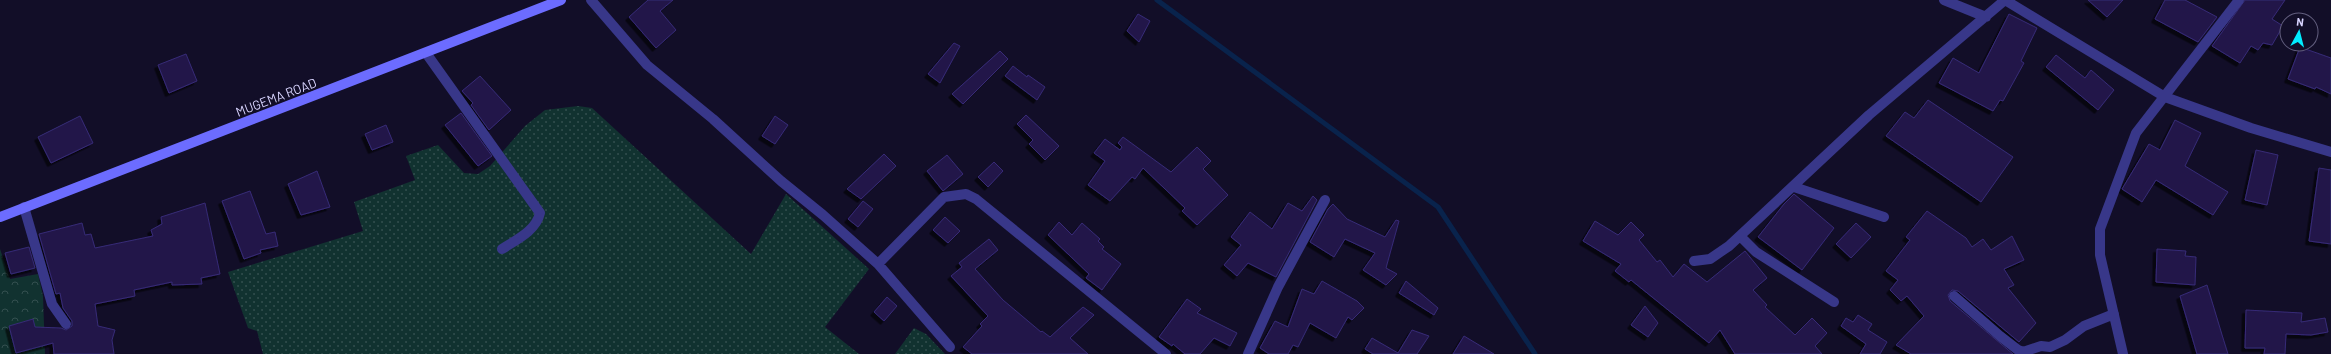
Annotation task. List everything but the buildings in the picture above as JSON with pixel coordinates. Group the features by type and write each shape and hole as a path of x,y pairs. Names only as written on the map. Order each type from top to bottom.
{"street":[{"name":"MUGEMA ROAD","path":"0,218 24,207 561,0"},
{"path":"591,0 647,65 713,119 781,181 823,215 878,264 950,347"},
{"path":"1944,0 1986,16"},
{"path":"1694,261 1710,259 1722,252 1794,187 1869,115 2005,0 2165,97 2251,128 2331,152"},
{"path":"2123,354 2100,256 2100,229 2136,134 2239,0"},
{"path":"426,53 540,213 538,220 530,230 502,249"},
{"path":"1794,187 1884,217"},
{"path":"878,264 944,197 966,194 976,199 1166,354"},
{"path":"1248,354 1284,275 1325,200"},
{"path":"24,207 52,304 66,324"},
{"path":"1740,236 1756,252 1834,302"},
{"path":"1954,296 2000,336 2018,350 2023,352 2041,346 2050,347 2065,340 2084,326 2114,314"}],"green space":[{"path":"578,106 592,108 751,254 786,194 869,269 825,327 859,354 263,354 257,331 248,328 228,272 363,231 354,202 415,180 406,156 438,145 464,173 478,174 490,166 525,126 545,110"},
{"path":"0,249 10,279 38,274 43,296 45,354 0,354"},
{"path":"914,328 926,334 945,354 895,354"}],"waterway":[{"path":"1157,0 1438,207 1535,354"}]}
